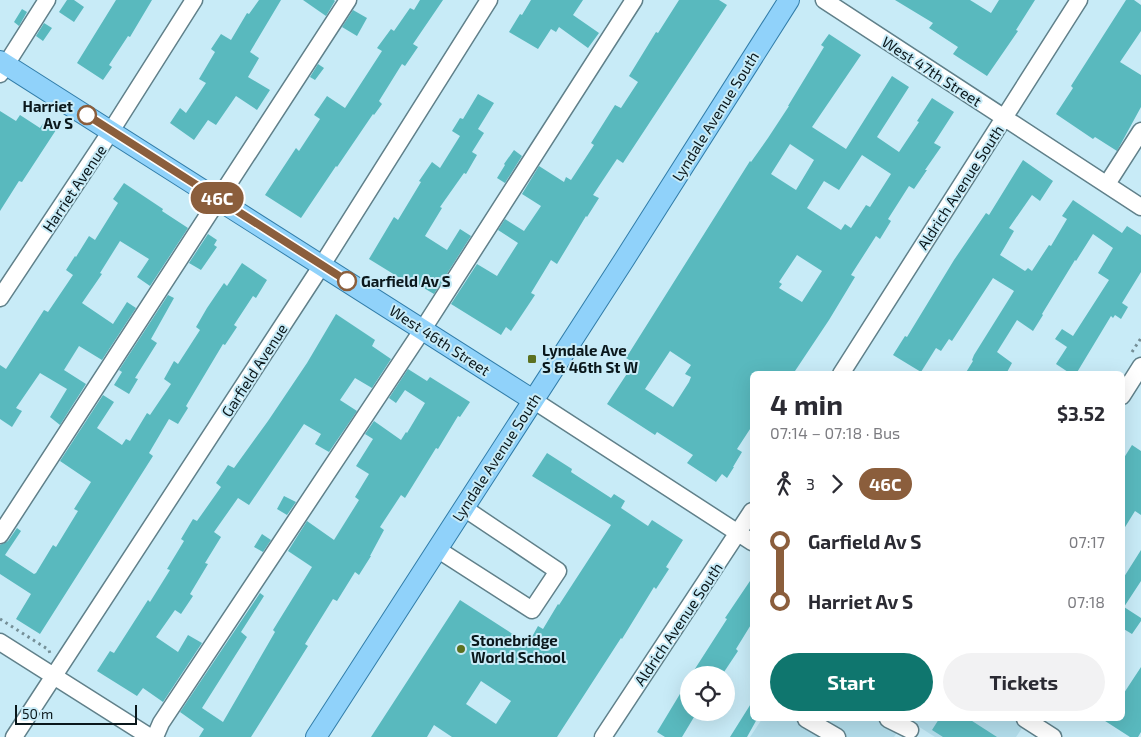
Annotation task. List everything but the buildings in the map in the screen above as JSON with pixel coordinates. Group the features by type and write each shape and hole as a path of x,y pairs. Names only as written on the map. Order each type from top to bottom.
{"main road":[{"name":"Lyndale Avenue South","path":"316,737 789,0"},
{"name":"West 46th Street","path":"2,66 111,131 533,400"}],"street":[{"path":"2,66 47,0"},
{"name":"Harriet Avenue","path":"0,298 111,131 194,0"},
{"path":"0,535 348,0"},
{"name":"Garfield Avenue","path":"14,737 322,265 489,0"},
{"path":"155,737 161,723 423,329 634,0"},
{"name":"West 47th Street","path":"824,0 1141,207"},
{"name":"Aldrich Avenue South","path":"843,371 1080,0"},
{"path":"1107,184 1141,132"},
{"path":"1125,391 1141,366"},
{"name":"West 46th Street","path":"533,400 746,537"},
{"path":"437,549 532,610 558,571 464,508"},
{"name":"Aldrich Avenue South","path":"604,737 746,537 750,520"},
{"path":"0,642 150,737"},
{"path":"809,721 837,737"},
{"path":"893,721 911,729"},
{"path":"1028,721 1053,737"}],"path":[{"path":"0,619 49,650 51,655"}],"shaded area":[{"path":"761,721 905,721 894,737 750,737"},
{"path":"910,721 1027,721 1016,737 935,737"}],"bus line":[{"name":"46C","path":"87,115 347,281"}],"place":[{"name":"Harriet Av S","path":"87,115"},
{"name":"Garfield Av S","path":"347,281"},
{"name":"Lyndale Ave S & 46th St W","path":"532,359"},
{"name":"Stonebridge World School","path":"461,649"}]}
